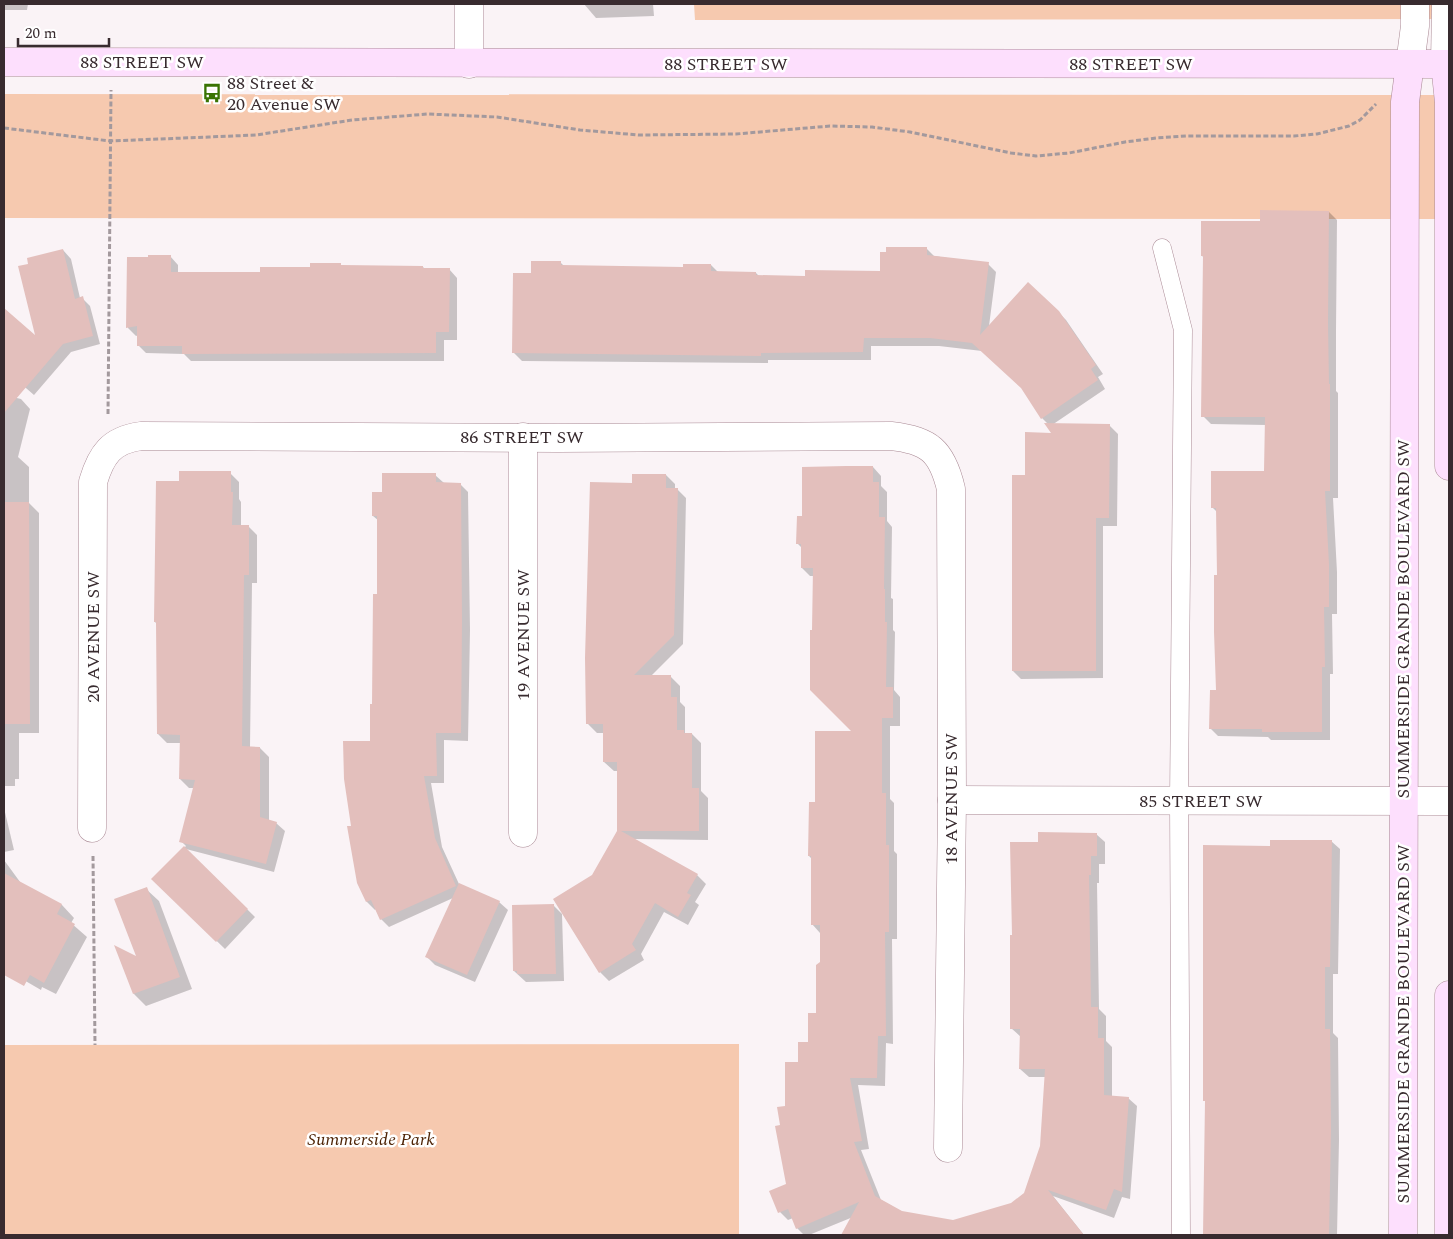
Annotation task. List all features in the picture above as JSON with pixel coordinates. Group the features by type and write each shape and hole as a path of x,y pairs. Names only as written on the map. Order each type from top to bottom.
{"street":[{"path":"468,4 469,64"},
{"name":"SUMMERSIDE GRANDE BOULEVARD SW","path":"1403,1235 1404,102 1415,26 1415,4"},
{"path":"1446,4 1449,102 1449,466"},
{"name":"88 STREET SW","path":"4,62 1447,64"},
{"name":"86 STREET SW","path":"108,450 130,438 141,436 523,438 891,436 911,438 923,443 935,453"},
{"name":"19 AVENUE SW","path":"523,438 523,833"},
{"name":"20 AVENUE SW","path":"92,828 93,482 102,457 108,450"},
{"name":"18 AVENUE SW","path":"935,453 946,470 951,489 952,800 948,1148"},
{"name":"85 STREET SW","path":"952,800 1449,801"},
{"path":"1449,995 1449,1235"}],"lane":[{"path":"1162,248 1183,330 1179,801 1181,1235"}],"path":[{"path":"108,450 111,62"},
{"path":"4,128 110,141 256,135 352,120 428,114 497,116 580,130 639,135 736,134 830,126 872,127 910,132 1011,153 1036,156 1069,153 1156,138 1317,134 1349,126 1360,120 1377,102"},
{"path":"92,828 95,1045"}],"green space":[{"path":"694,4 1449,4 1449,19 695,20"},
{"path":"4,94 1449,95 1449,219 4,218"},
{"name":"Summerside Park","path":"739,1044 739,1235 4,1235 4,1045"}],"building":[{"path":"1260,210 1329,211 1330,491 1325,491 1329,607 1324,607 1325,667 1322,667 1322,732 1262,732 1262,729 1209,729 1210,690 1216,690 1214,575 1217,575 1216,508 1211,508 1211,471 1264,471 1265,417 1201,417 1203,256 1201,256 1201,221 1260,221"},
{"path":"886,247 927,247 927,255 989,262 980,335 1028,282 1059,311 1096,365 1091,369 1098,380 1041,419 1021,388 972,343 930,338 864,338 863,352 761,353 761,356 512,353 513,273 531,273 531,261 561,261 561,265 683,267 683,264 711,264 711,271 756,272 756,275 805,276 805,270 880,271 880,252 886,252"},
{"path":"63,249 75,299 83,296 93,336 63,344 4,413 4,308 35,335 18,266 28,264 27,258"},
{"path":"148,255 171,255 171,272 260,272 260,267 310,267 310,263 450,268 449,332 436,332 436,353 182,354 182,346 137,346 137,326 126,328 127,257 148,257"},
{"path":"1044,423 1110,424 1109,518 1096,518 1096,671 1012,671 1012,475 1025,475 1025,432 1051,433"},
{"path":"873,466 873,482 879,482 879,517 885,517 886,687 893,687 893,718 882,718 882,793 886,793 886,845 889,845 889,932 885,932 886,1036 878,1036 877,1078 850,1078 862,1141 854,1142 875,1196 902,1211 953,1220 1011,1203 1024,1193 1040,1146 1045,1069 1019,1069 1020,1029 1010,1029 1010,935 1012,935 1010,842 1038,842 1038,832 1097,833 1097,856 1091,856 1091,875 1089,875 1091,1007 1098,1007 1098,1038 1104,1038 1104,1095 1129,1097 1122,1192 1114,1189 1106,1210 1048,1190 1084,1235 841,1235 859,1202 796,1229 788,1209 778,1213 769,1191 786,1184 775,1126 780,1125 777,1107 785,1106 785,1062 798,1062 798,1042 808,1042 808,1013 816,1013 816,965 820,962 820,925 811,925 811,856 808,856 809,802 815,802 815,731 851,731 810,690 813,568 801,568 801,544 796,544 797,516 802,516 802,467"},
{"path":"179,471 231,471 231,492 233,492 232,525 249,525 249,575 244,575 242,746 260,747 260,817 277,822 266,864 179,842 195,780 179,779 180,735 157,734 156,622 154,622 156,481 179,481"},
{"path":"382,473 436,473 436,482 461,483 462,621 461,733 436,733 437,776 424,776 435,838 456,886 380,920 371,900 366,902 357,883 347,826 351,826 344,779 343,741 370,741 373,594 377,594 377,516 372,516 372,492 382,492"},
{"path":"632,474 666,474 666,488 678,488 674,635 634,675 671,675 671,697 677,697 677,730 684,730 684,733 692,733 692,788 699,788 699,831 621,831 698,874 687,893 691,895 678,917 655,903 632,944 636,950 599,973 553,899 592,875 617,831 617,762 603,762 603,724 586,724 585,658 590,482 632,483"},
{"path":"4,502 29,502 30,724 4,724"},
{"path":"1270,840 1332,840 1330,967 1325,967 1325,1029 1330,1029 1329,1235 1203,1235 1205,1101 1203,1101 1203,845 1270,846"},
{"path":"184,846 248,909 216,942 151,879"},
{"path":"4,873 62,904 57,914 75,924 44,983 30,975 24,986 4,975"},
{"path":"459,883 500,901 467,975 425,957"},
{"path":"147,887 180,977 133,994 114,945 136,956 114,899"},
{"path":"554,904 556,974 517,974 517,971 513,971 512,905"}],"place":[{"name":"88 Street & 20 Avenue SW","path":"212,93"}]}
